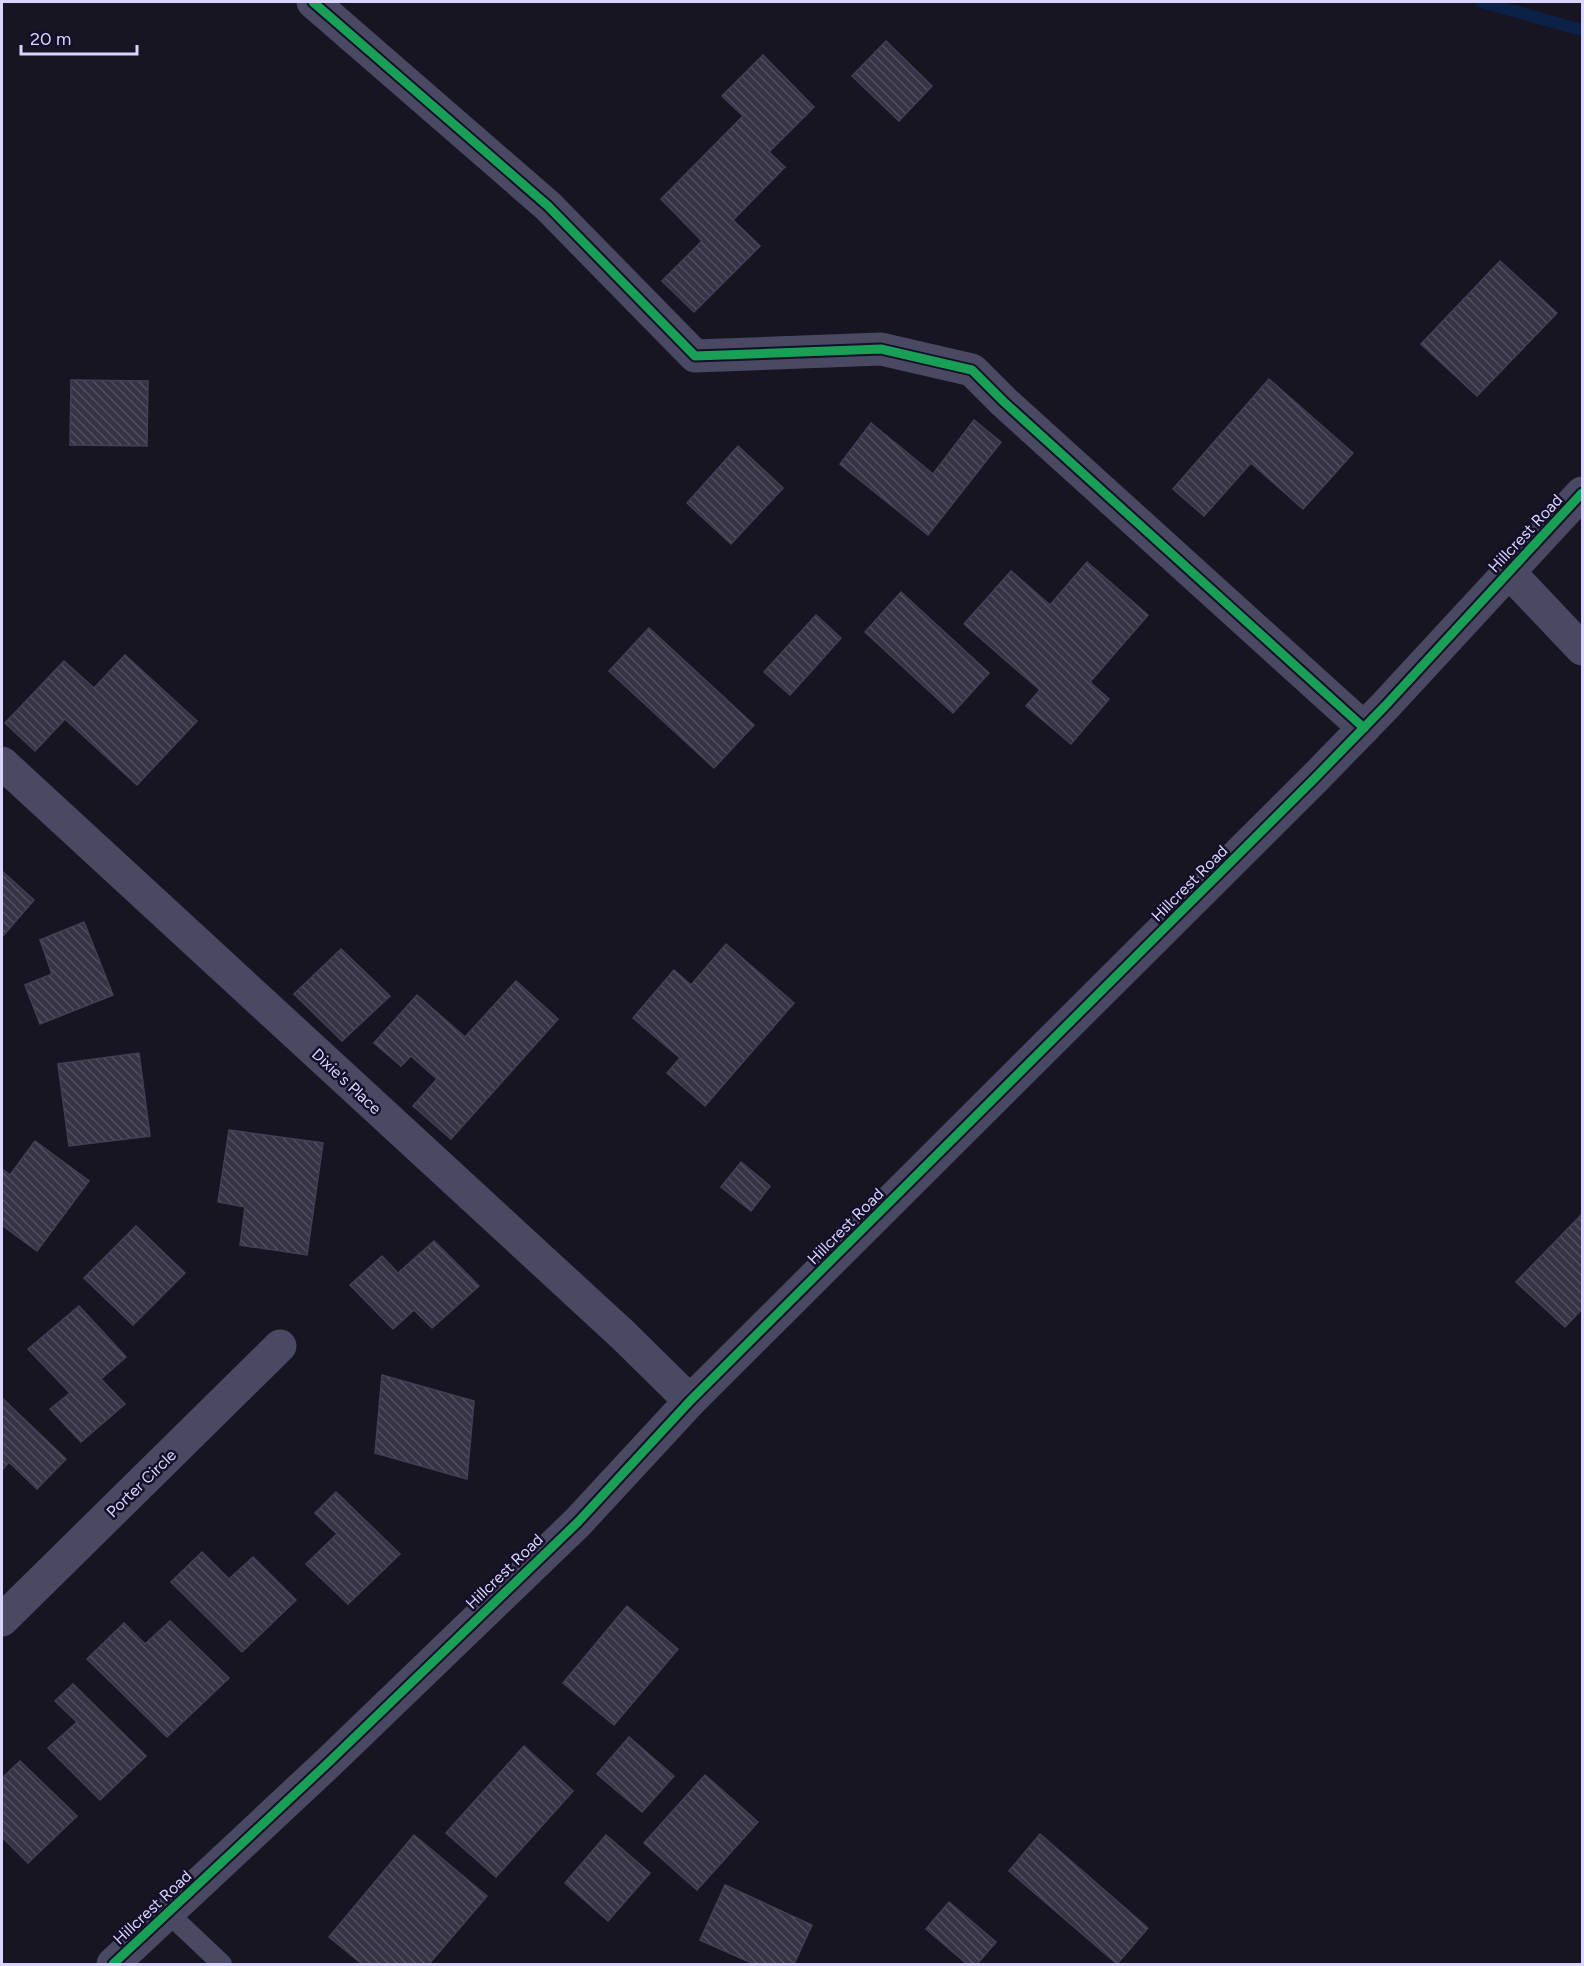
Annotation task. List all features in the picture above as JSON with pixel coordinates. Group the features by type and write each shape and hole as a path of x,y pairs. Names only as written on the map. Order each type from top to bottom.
{"street":[{"path":"313,2 548,206 695,356 880,349 972,370 1364,728"},
{"name":"Hillcrest Road","path":"113,1965 329,1762 578,1522 690,1401 1364,728 1582,493"},
{"path":"1509,572 1582,649"},
{"name":"Dixie's Place","path":"2,763 605,1319 690,1401"},
{"name":"Porter Circle","path":"2,1620 280,1346"}],"lane":[{"path":"168,1913 222,1965"}],"building":[{"path":"886,41 932,86 899,121 852,76"},
{"path":"763,55 814,107 769,152 785,167 733,220 760,246 694,312 662,281 702,241 661,199 743,116 722,96"},
{"path":"1500,261 1557,313 1477,396 1421,344"},
{"path":"1269,379 1353,453 1303,509 1251,463 1204,516 1173,489"},
{"path":"71,380 148,381 147,446 70,445"},
{"path":"974,420 1001,442 928,535 840,464 871,423 933,474"},
{"path":"738,446 783,488 731,544 687,503"},
{"path":"1087,562 1148,615 1090,682 1109,699 1071,744 1026,706 1040,690 964,624 1011,571 1050,605"},
{"path":"901,592 989,673 953,713 865,632"},
{"path":"816,615 841,638 790,695 764,672"},
{"path":"649,628 754,725 714,768 609,671"},
{"path":"125,655 197,721 137,785 65,719 35,751 5,723 64,661 94,688"},
{"path":"2,871 34,900 2,937"},
{"path":"84,922 113,995 40,1024 25,985 52,974 40,940"},
{"path":"726,944 794,1003 705,1106 667,1073 680,1058 633,1018 674,970 691,985"},
{"path":"341,949 390,996 342,1041 294,994"},
{"path":"516,981 558,1019 451,1139 413,1106 437,1079 411,1056 401,1066 374,1043 417,995 465,1037"},
{"path":"139,1053 150,1136 69,1146 58,1064"},
{"path":"229,1130 323,1143 307,1255 240,1245 245,1207 218,1202"},
{"path":"35,1141 89,1181 37,1251 2,1225 2,1169 10,1175"},
{"path":"741,1162 770,1186 751,1211 721,1187"},
{"path":"1582,1214 1582,1309 1565,1327 1516,1282"},
{"path":"136,1226 185,1273 133,1325 84,1278"},
{"path":"434,1241 479,1286 432,1328 414,1310 393,1329 350,1285 382,1256 398,1273"},
{"path":"79,1306 126,1357 101,1379 125,1404 81,1442 50,1409 70,1393 28,1349"},
{"path":"382,1375 474,1401 467,1479 375,1453"},
{"path":"2,1398 66,1459 37,1489 9,1462 2,1470"},
{"path":"336,1492 400,1554 348,1604 306,1564 337,1534 315,1513"},
{"path":"202,1552 229,1579 253,1557 296,1600 242,1652 171,1582"},
{"path":"627,1606 678,1649 614,1725 563,1683"},
{"path":"170,1621 229,1678 167,1737 87,1659 124,1623 145,1644"},
{"path":"73,1684 146,1756 100,1800 48,1748 77,1722 55,1701"},
{"path":"629,1737 674,1776 642,1812 597,1774"},
{"path":"524,1746 573,1791 496,1877 446,1833"},
{"path":"20,1761 77,1816 28,1863 2,1837 2,1778"},
{"path":"705,1775 758,1822 697,1890 644,1843"},
{"path":"1040,1834 1148,1928 1117,1964 1009,1871"},
{"path":"414,1835 487,1896 429,1964 362,1964 329,1937"},
{"path":"606,1835 650,1873 608,1921 565,1883"},
{"path":"725,1885 812,1925 794,1964 754,1964 700,1940"},
{"path":"949,1902 996,1942 977,1964 967,1964 926,1929"}],"waterway":[{"path":"1481,2 1582,30"}],"cycle path":[{"path":"313,2 548,206 695,356 881,349 972,370 1004,402 1364,728"},
{"path":"113,1964 329,1762 578,1522 690,1401 1315,778 1385,706 1582,493"}]}
